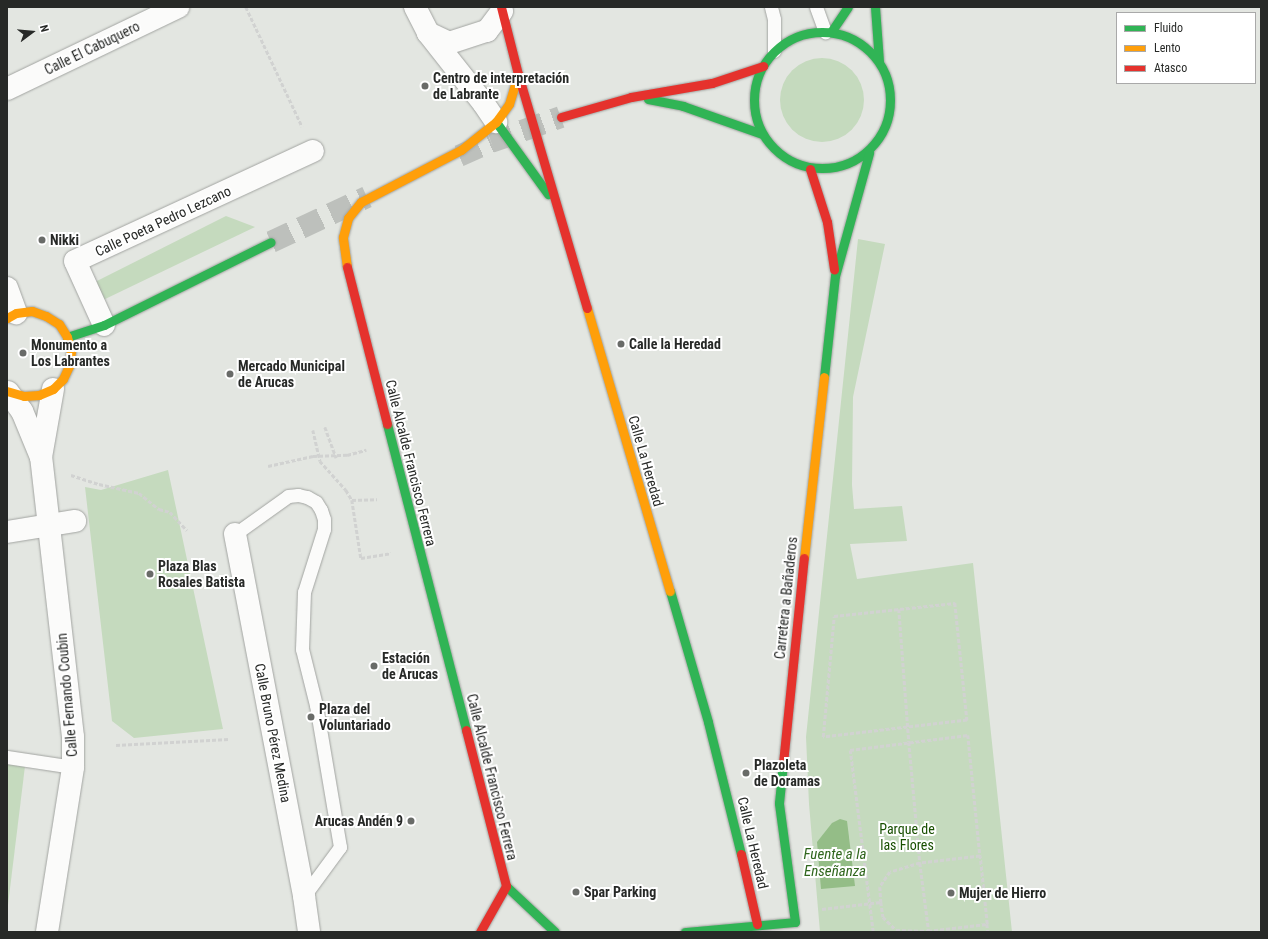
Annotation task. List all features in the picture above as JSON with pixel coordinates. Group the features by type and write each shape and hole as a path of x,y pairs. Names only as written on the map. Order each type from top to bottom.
{"main road":[{"path":"828,32 848,7"},
{"path":"875,7 879,61 891,92 887,125 869,153 841,168 810,169 782,156 762,134 755,112 755,88 763,66 774,51 789,40 806,34 828,32 854,39 879,61"},
{"name":"Calle La Heredad","path":"501,9 518,74 708,722 734,821 757,924"},
{"path":"560,117 631,96 712,83 763,66"},
{"name":"Calle Alcalde Francisco Ferrera","path":"506,886 348,272 343,237 348,218 361,202 461,150 496,122 509,104 518,74"},
{"path":"631,96 683,106 762,134"},
{"path":"496,122 557,208"},
{"name":"Carretera a Bañaderos","path":"796,927 779,803 788,707 835,276 869,153"},
{"name":"Carretera a Bañaderos","path":"810,169 827,222 835,276"},
{"path":"67,338 104,325 271,242"},
{"path":"8,391 24,396 39,395 53,389 63,379 69,366 71,352 67,338 59,324 46,316 32,311 11,316"},
{"path":"480,932 506,886 555,932"},
{"path":"685,932 757,924 796,927"}],"street":[{"name":"Calle El Cabuquero","path":"7,90 178,7"},
{"path":"415,7 428,33 484,104 496,122"},
{"path":"428,33 449,43 479,34 487,31 501,9"},
{"name":"Calle Poeta Pedro Lezcano","path":"104,325 75,261 313,151"},
{"path":"7,288 11,316"},
{"name":"Calle Fernando Coubin","path":"41,457 53,389"},
{"name":"Calle Fernando Coubin","path":"8,391 22,411 41,457 73,737 73,767 47,932"},
{"path":"7,532 75,521"},
{"name":"Calle Bruno Pérez Medina","path":"235,534 304,896 309,932"}],"lane":[{"path":"771,7 774,19 774,51"},
{"path":"816,7 828,32"},
{"path":"235,534 288,496 298,495 307,497 316,502 324,519 324,529 304,592 302,649 316,705 340,847 304,896"},
{"path":"7,757 73,767"}],"path":[{"path":"246,7 313,151"},
{"path":"325,427 336,458"},
{"path":"314,430 320,461 346,490 352,500 361,558 396,552"},
{"path":"268,466 313,456 347,454 368,450"},
{"path":"70,474 99,484 140,493 159,509 170,512 187,530"},
{"path":"352,500 381,499"},
{"path":"955,603 967,720 823,737 834,616 899,609 955,603"},
{"path":"899,609 920,863 929,931"},
{"path":"873,932 850,750 968,735 988,932"},
{"path":"116,745 229,739"},
{"path":"980,856 920,863 890,872 880,887 881,902 884,917 896,930 929,931 987,924"},
{"path":"822,909 881,902"}],"green space":[{"path":"814,58 830,58 846,65 857,76 864,92 864,108 861,116 852,130 846,135 830,142 814,142 798,135 787,124 780,108 780,92 787,76 798,65"},
{"path":"226,216 255,227 101,301 93,283"},
{"name":"Parque de las Flores","path":"858,239 885,244 853,397 852,485 854,509 902,506 907,541 850,544 857,579 973,563 1012,932 820,932 809,804 806,737"},
{"path":"168,470 223,729 134,738 112,721 85,487 101,490"},
{"path":"7,763 25,766 7,913"}],"water":[{"name":"Fuente a la Enseñanza","path":"840,819 847,821 855,886 821,889 817,842 832,823"}],"tunnel":[{"path":"459,156 491,142 561,117"},
{"path":"271,242 367,197"}],"traffic: fast":[{"path":"831,32 848,7"},
{"path":"875,7 879,61"},
{"path":"815,32 829,32 848,37 860,43 875,57 885,74 889,87 890,100 889,113 885,126 879,138 865,153 860,157 842,165 829,168 815,168 796,163 784,157 769,143 765,138 757,120 754,107 754,93 759,74 765,62 779,47 784,43 802,35 815,32"},
{"path":"648,99 683,106 762,134"},
{"path":"496,122 548,194"},
{"path":"824,377 835,276 869,153"},
{"path":"67,337 104,325 271,242"},
{"path":"387,424 466,730"},
{"path":"670,591 708,722 741,854"},
{"path":"685,932 795,922 779,803 783,763"},
{"path":"506,886 555,932"}],"traffic: slow":[{"path":"347,267 343,237 348,218 361,202 461,150 496,122 509,104 518,74"},
{"path":"587,308 670,591"},
{"path":"7,318 16,313 32,311 46,316 59,324 67,337 71,351 69,366 63,379 53,389 39,395 24,396 7,391"},
{"path":"804,558 824,377"}],"traffic: jam":[{"path":"501,7 518,74 587,308"},
{"path":"561,117 631,97 712,83 763,66"},
{"path":"810,169 827,222 834,269"},
{"path":"347,267 387,424"},
{"path":"783,763 804,558"},
{"path":"466,730 506,886 480,932"},
{"path":"741,854 757,924"}],"place":[{"name":"Centro de interpretación de Labrante","path":"425,86"},
{"name":"Nikki","path":"42,240"},
{"name":"Calle la Heredad","path":"621,344"},
{"name":"Monumento a Los Labrantes","path":"23,353"},
{"name":"Mercado Municipal de Arucas","path":"230,374"},
{"name":"Plaza Blas Rosales Batista","path":"150,574"},
{"name":"Estación de Arucas","path":"374,666"},
{"name":"Plaza del Voluntariado","path":"311,717"},
{"name":"Plazoleta de Doramas","path":"746,773"},
{"name":"Arucas Andén 9","path":"411,821"},
{"name":"Spar Parking","path":"576,892"},
{"name":"Mujer de Hierro","path":"951,893"}]}
